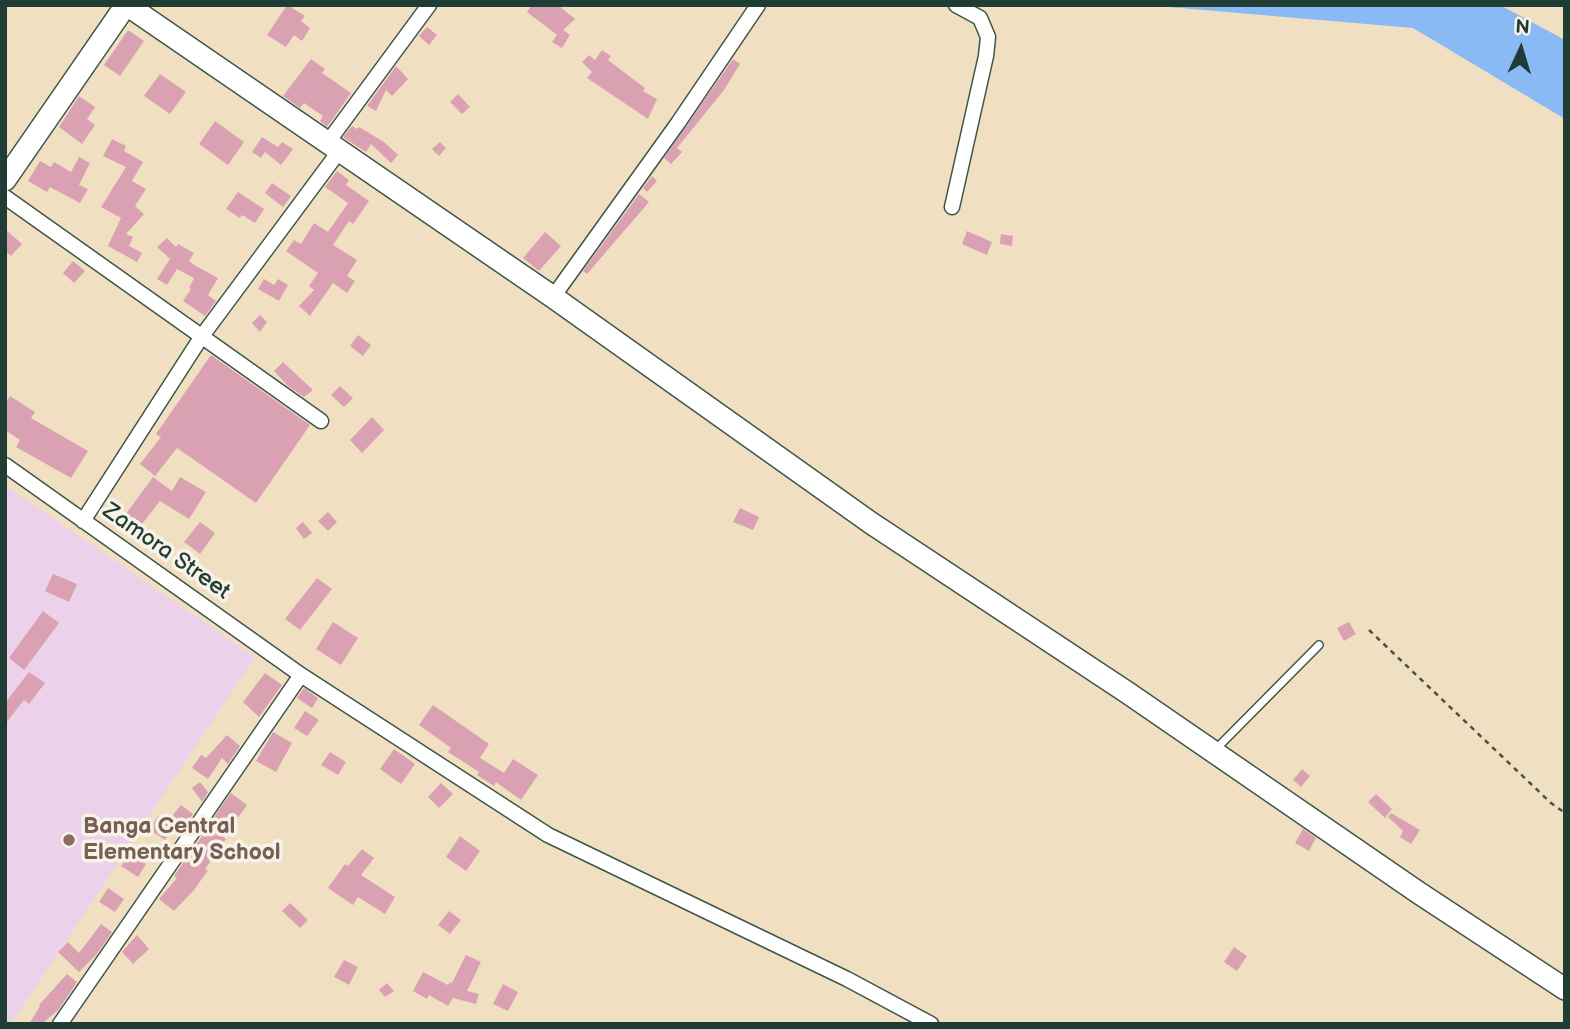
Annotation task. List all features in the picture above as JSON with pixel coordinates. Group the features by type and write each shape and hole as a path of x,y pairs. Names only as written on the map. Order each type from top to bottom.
{"street":[{"path":"5,180 126,5 553,297 871,523 1565,989"},
{"path":"83,521 202,336 429,5"},
{"path":"553,297 758,5"},
{"path":"952,207 988,37 980,18 956,5"},
{"path":"5,197 321,421"},
{"name":"Zamora Street","path":"5,465 301,675 548,835 847,979 931,1024"},
{"path":"60,1024 301,675"}],"lane":[{"path":"1214,751 1319,645"}],"path":[{"path":"1369,630 1551,803 1565,813"}],"shaded area":[{"name":"Banga Central Elementary School","path":"5,485 255,657 11,1024 5,1024"}],"water":[{"path":"1145,5 1500,5 1565,40 1565,119 1413,28"}],"building":[{"path":"287,5 305,16 301,21 310,28 302,41 294,35 286,47 267,35"},
{"path":"532,5 558,5 575,19 563,30 570,35 562,48 552,42 557,35 527,12"},
{"path":"427,27 437,35 429,45 419,36"},
{"path":"128,30 144,41 120,76 104,65"},
{"path":"602,50 611,56 608,60 645,88 643,91 657,99 648,119 587,78 592,72 582,62 589,55 595,60"},
{"path":"311,59 325,69 322,73 351,93 327,127 320,121 323,116 304,103 300,108 283,96"},
{"path":"733,59 740,64 724,90 677,148 682,152 671,164 664,158"},
{"path":"396,66 408,79 392,96 386,90 376,111 367,106"},
{"path":"160,74 186,92 170,114 144,96"},
{"path":"458,94 470,107 462,114 450,102"},
{"path":"79,96 95,107 87,119 95,125 82,144 59,127"},
{"path":"215,121 244,142 228,165 199,144"},
{"path":"352,126 357,129 359,127 384,142 398,155 391,163 371,144 366,152 343,137"},
{"path":"262,137 278,147 282,142 293,149 281,165 265,152 261,158 252,152"},
{"path":"112,139 126,146 124,151 143,162 132,181 146,189 135,206 144,214 126,234 133,237 129,246 142,253 137,262 108,246 121,218 101,207 126,167 103,156"},
{"path":"440,142 446,148 439,156 432,149"},
{"path":"79,157 90,163 79,185 88,189 80,203 50,187 47,192 28,181 40,161 51,167 54,162 71,172"},
{"path":"337,171 349,180 346,185 369,201 353,224 349,221 333,245 357,260 347,276 355,281 347,293 333,283 310,316 299,306 314,290 309,286 318,273 286,251 294,240 301,244 314,223 328,232 348,203 325,187"},
{"path":"652,176 657,181 647,192 643,188"},
{"path":"272,183 291,196 283,207 265,193"},
{"path":"238,192 264,209 255,223 226,209"},
{"path":"639,194 649,202 587,274 583,271"},
{"path":"5,229 22,244 11,256 5,251"},
{"path":"967,231 992,242 987,255 962,244"},
{"path":"545,232 561,246 539,271 523,258"},
{"path":"1001,234 1013,236 1012,246 1000,244"},
{"path":"167,238 176,247 178,244 194,253 189,261 218,278 208,295 216,301 205,316 183,301 194,278 177,269 167,285 157,279 170,259 157,247"},
{"path":"73,261 85,271 74,283 63,273"},
{"path":"264,279 274,285 278,279 288,285 279,301 258,289"},
{"path":"260,315 267,322 260,332 252,323"},
{"path":"358,335 371,345 363,356 350,346"},
{"path":"211,355 310,425 256,503 177,448 155,476 140,464 161,437 156,434"},
{"path":"283,362 313,390 304,397 288,386 274,371"},
{"path":"340,386 353,398 344,407 331,395"},
{"path":"10,396 35,412 31,418 88,451 71,478 16,447 20,440 5,430 5,404"},
{"path":"372,417 384,430 362,453 350,440"},
{"path":"153,477 172,491 180,477 206,492 189,519 160,501 135,533 120,522"},
{"path":"740,508 759,517 753,530 733,522"},
{"path":"328,512 337,522 328,531 318,521"},
{"path":"200,522 215,533 200,554 184,542"},
{"path":"303,522 312,533 304,539 296,528"},
{"path":"53,574 77,584 69,602 45,591"},
{"path":"317,578 332,589 300,630 285,619"},
{"path":"43,611 59,623 24,670 9,658"},
{"path":"333,622 358,638 341,665 316,649"},
{"path":"1349,622 1356,634 1344,641 1337,628"},
{"path":"29,672 45,683 29,704 24,700 5,724 5,703"},
{"path":"265,673 282,685 259,717 243,702"},
{"path":"304,688 318,698 312,708 297,698"},
{"path":"433,705 489,744 480,758 504,773 513,759 538,775 521,800 496,782 494,786 477,775 479,772 448,752 451,748 419,725"},
{"path":"305,711 319,720 307,736 294,728"},
{"path":"273,732 292,743 276,772 256,761"},
{"path":"227,735 240,746 228,764 222,758 208,779 192,768 201,755 206,758"},
{"path":"394,749 415,764 401,784 380,769"},
{"path":"330,752 346,762 338,775 321,765"},
{"path":"1302,769 1310,776 1301,787 1293,780"},
{"path":"200,782 208,792 202,802 192,788"},
{"path":"441,783 453,794 439,808 428,797"},
{"path":"231,793 247,805 227,833 214,817"},
{"path":"1376,794 1392,809 1385,818 1368,802"},
{"path":"181,805 193,814 185,826 172,816"},
{"path":"1391,813 1420,830 1411,844 1400,837 1403,831 1388,817"},
{"path":"158,816 174,827 165,840 149,829"},
{"path":"209,826 226,839 194,890 174,911 159,899 177,878 174,876"},
{"path":"1303,829 1316,838 1309,851 1295,843"},
{"path":"460,836 480,851 466,871 446,857"},
{"path":"362,849 374,858 361,875 395,897 385,914 358,897 353,905 328,888 345,864 348,866"},
{"path":"130,853 146,864 138,877 121,866"},
{"path":"108,888 124,899 115,912 99,902"},
{"path":"290,903 308,920 300,928 282,911"},
{"path":"449,911 461,920 450,934 438,925"},
{"path":"101,924 112,932 96,955 79,972 58,952 68,942 79,953"},
{"path":"137,935 149,949 133,964 122,952"},
{"path":"1234,947 1247,956 1237,971 1224,962"},
{"path":"466,955 481,962 467,991 479,994 476,1004 453,998 448,1006 429,995 427,999 413,991 423,972 448,985 452,983"},
{"path":"344,960 358,967 349,985 334,977"},
{"path":"67,974 77,982 59,1009 42,1024 29,1024 39,1005"},
{"path":"387,983 394,991 385,997 379,990"},
{"path":"503,984 518,992 508,1011 493,1004"}],"place":[{"name":"Banga Central Elementary School","path":"69,840"}]}
